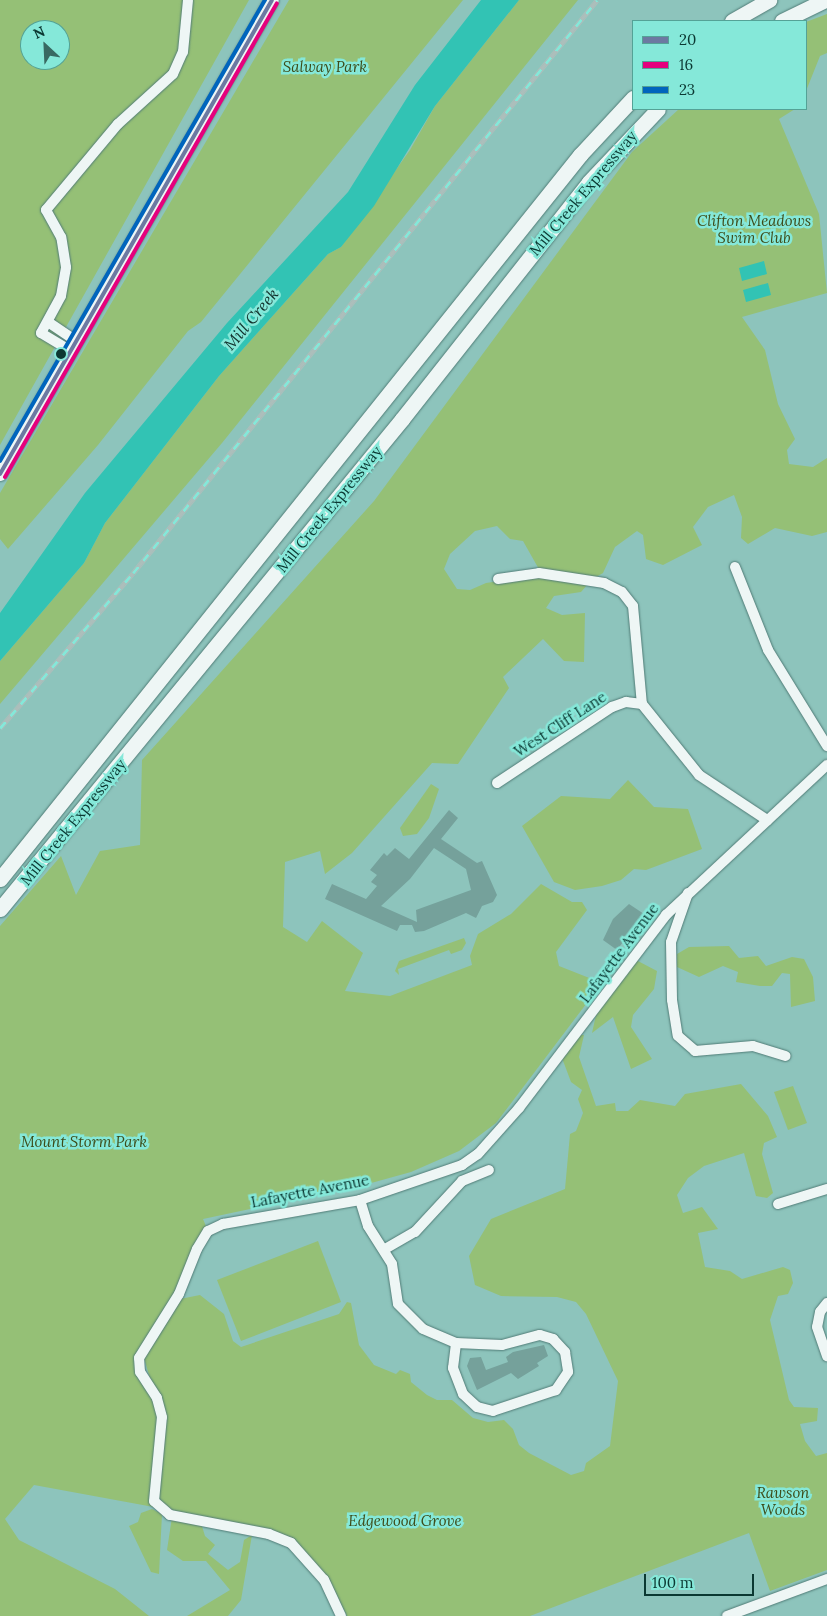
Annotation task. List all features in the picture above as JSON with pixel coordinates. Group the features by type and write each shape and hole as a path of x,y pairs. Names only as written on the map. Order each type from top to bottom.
{"highway":[{"path":"749,11 760,0"},
{"path":"734,20 769,0"},
{"path":"784,20 825,0"},
{"name":"Mill Creek Expressway","path":"0,880 580,154 632,99"},
{"name":"Mill Creek Expressway","path":"0,909 402,419 589,182 657,110"}],"main road":[{"path":"0,474 272,0"}],"street":[{"path":"73,346 41,332 62,296 66,267 60,237 46,210 48,204 118,124 173,74 183,52 188,0"},
{"path":"48,322 73,346"},
{"path":"735,567 768,650 827,746"},
{"path":"498,578 539,573 604,583 630,599 637,632 638,687 642,704 699,775 768,820"},
{"name":"West Cliff Lane","path":"497,783 612,707 626,702 642,704"},
{"name":"Lafayette Avenue","path":"341,1616 324,1580 291,1542 269,1534 170,1514 159,1508 154,1500 162,1417 139,1365 141,1352 179,1294 208,1231 223,1224 279,1212 360,1200 462,1165 496,1138 666,915 688,892 827,765"},
{"path":"688,892 671,942 672,1000 678,1036 695,1051 753,1046 786,1056"},
{"path":"386,1249 415,1232 462,1181 489,1170"},
{"path":"778,1204 827,1189"},
{"path":"360,1200 368,1226 386,1249 392,1264 395,1295 403,1310 431,1335 456,1343 489,1346 545,1336 565,1352 566,1379 554,1391 501,1411 484,1410 470,1401 458,1387 453,1368 456,1343"},
{"path":"827,1303 820,1312 818,1327 827,1356"},
{"path":"727,1616 827,1579"}],"green space":[{"path":"0,0 249,0 0,445"},
{"name":"Salway Park","path":"289,0 463,0 201,322 188,331 98,445 8,549 0,539 0,493"},
{"path":"519,0 578,0 222,443 0,704 0,661 84,563 105,523 219,376 328,254 341,247 410,150 435,106"},
{"path":"827,14 827,53 820,56 807,88 807,22"},
{"path":"678,110 793,110 779,119 819,214 827,293 742,317 765,350 778,404 795,439 787,450 789,464 813,467 827,458 827,532 812,536 775,528 748,544 741,538 742,517 734,495 708,507 693,527 702,545 663,565 646,559 643,535 637,531 615,547 603,573 596,577 540,571 523,541 510,539 497,526 475,531 450,554 444,569 457,589 470,590 486,583 535,576 588,584 581,592 554,596 546,608 562,615 585,613 584,662 564,661 543,639 503,677 509,688 458,764 432,763 352,853 325,874 320,851 285,862 283,927 307,942 322,921 363,953 345,991 390,996 472,965 470,956 478,934 511,914 541,884 572,902 582,902 587,910 556,952 559,966 602,983 496,1123 459,1151 411,1172 364,1185 203,1219 208,1231 179,1294 139,1358 160,1408 154,1486 159,1508 34,1485 5,1519 19,1540 115,1589 149,1616 0,1616 0,926 61,856 76,895 100,851 140,845 142,760 374,501 632,152"},
{"path":"628,780 654,807 688,809 702,849 646,870 634,869 621,880 602,886 575,890 554,882 522,826 561,796 610,799"},
{"path":"431,784 439,789 429,818 417,834 403,836 400,828"},
{"path":"464,938 466,943 462,950 451,954 449,950 398,969 399,975 395,971 399,961"},
{"path":"729,946 739,958 758,956 766,966 792,957 804,959 813,977 815,1001 791,1007 790,974 782,973 772,986 760,986 736,982 738,972 723,966 699,977 677,967 677,954 689,947"},
{"path":"636,960 657,971 654,989 633,1015 631,1027 652,1059 631,1069 613,1017 592,1033 596,1015"},
{"path":"578,1035 584,1035 579,1057 596,1106 615,1103 616,1111 628,1111 640,1100 675,1106 685,1094 741,1084 768,1116 777,1137 764,1143 762,1154 773,1193 767,1198 756,1196 744,1153 704,1166 688,1178 677,1195 683,1213 702,1207 718,1229 698,1233 705,1267 730,1271 742,1279 783,1267 790,1270 793,1283 788,1294 778,1296 770,1320 789,1400 794,1407 818,1408 817,1421 800,1424 805,1441 816,1456 827,1453 827,1570 770,1591 749,1533 530,1616 347,1616 329,1579 293,1540 168,1509 157,1500 164,1426 144,1358 180,1299 200,1295 224,1314 233,1341 241,1347 339,1314 347,1302 351,1303 359,1345 374,1365 396,1374 400,1370 410,1374 411,1382 427,1395 437,1400 452,1400 473,1418 488,1422 504,1420 513,1429 519,1445 529,1453 571,1475 584,1471 586,1463 610,1446 618,1381 586,1314 576,1302 557,1297 501,1296 475,1285 469,1256 491,1219 565,1189 570,1134 576,1131 583,1113 578,1099 582,1090 571,1082 562,1058"},
{"path":"793,1086 807,1123 788,1130 774,1092"},
{"path":"318,1241 341,1302 241,1341 217,1280"},
{"path":"152,1509 162,1514 159,1574 151,1572 129,1526 138,1522 141,1513"},
{"path":"172,1517 201,1523 205,1536 215,1545 208,1554 228,1570 240,1562 244,1540 252,1535 241,1600 228,1616 187,1616 230,1590 206,1561 183,1561 167,1550"}],"water":[{"name":"Mill Creek","path":"481,0 519,0 435,106 374,206 341,247 328,254 219,376 105,523 84,563 0,661 0,613 85,493 227,323 348,192 415,85"},
{"path":"764,261 767,274 742,281 739,268"},
{"path":"768,283 771,295 746,302 743,290"}],"building":[{"path":"449,810 458,818 441,839 477,863 482,861 497,895 493,902 482,906 476,918 466,913 424,931 415,932 412,925 400,925 397,931 325,899 332,884 366,899 377,886 371,882 377,875 370,870 384,853 387,856 395,848 409,859","holes":["434,848 466,869 471,890 416,910 417,922 381,906 410,879"]},
{"path":"629,904 644,914 617,950 603,940 613,919"},
{"path":"544,1345 548,1356 537,1363 539,1366 518,1379 511,1373 477,1390 467,1366 470,1358 481,1357 486,1370 508,1362 506,1357 513,1352"}],"railway":[{"path":"0,728 133,573 597,0"}],"transit line":[{"name":"23","path":"0,461 265,0"},
{"name":"20","path":"0,474 272,0"},
{"name":"16","path":"5,477 277,3"}],"park label":[{"name":"Clifton Meadows Swim Club","path":"754,228"},
{"name":"Mount Storm Park","path":"84,1142"},
{"name":"Rawson Woods","path":"783,1500"},
{"name":"Edgewood Grove","path":"405,1521"}]}
